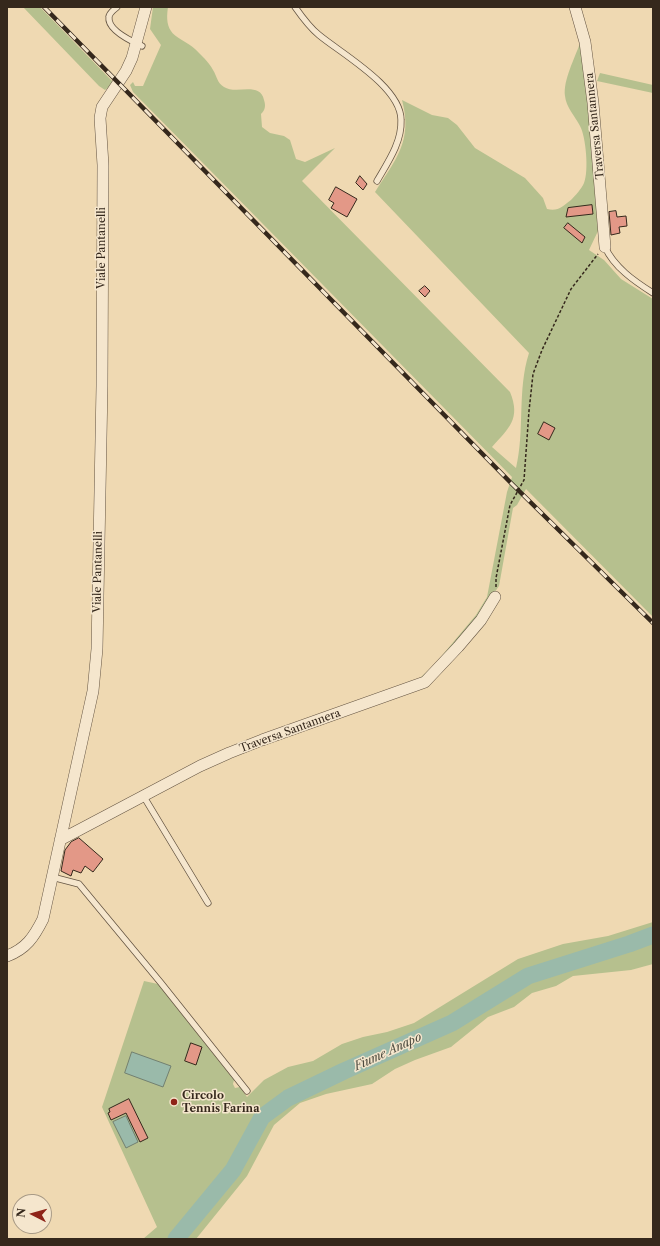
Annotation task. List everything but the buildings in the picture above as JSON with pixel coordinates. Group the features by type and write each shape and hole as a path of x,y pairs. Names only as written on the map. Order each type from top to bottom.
{"street":[{"name":"Viale Pantanelli","path":"7,956 21,949 30,941 43,919 93,691 97,649 102,378 103,165 107,140 108,115 111,104 131,76 139,59 140,44 147,7"},
{"name":"Traversa Santannera","path":"575,7 585,42 593,103 605,247"},
{"name":"Traversa Santannera","path":"60,840 144,797 200,766 262,740 425,682 481,620 495,597"}],"lane":[{"path":"117,7 109,15 108,19 120,36 140,44"},
{"path":"295,7 313,30 368,72 390,94 399,106 401,120 398,140 377,181"},
{"path":"605,247 610,257 626,274 653,293"},
{"path":"144,797 208,903"},
{"path":"52,877 78,884 161,983 247,1091"}],"path":[{"path":"495,597 496,578 510,505 524,480 528,411 533,374 542,350 571,289 605,247"}],"green space":[{"path":"23,7 40,7 114,83 105,90 99,86"},
{"path":"153,7 168,7 167,16 171,31 175,36 192,47 205,59 218,81 224,87 235,90 253,90 262,94 265,106 261,114 262,127 270,133 284,136 290,140 296,159 305,162 335,148 302,181 510,392 513,401 514,416 504,434 492,447 516,468 519,454 523,381 529,353 375,192 396,159 404,138 405,114 402,100 432,115 448,118 457,125 475,148 525,178 543,198 547,209 554,210 563,206 571,200 582,187 586,178 584,138 578,122 569,108 565,96 566,83 580,43 588,95 600,222 598,231 589,250 604,260 621,279 653,299 653,617 526,489 517,505 513,508 499,586 479,615 425,678 420,678 434,665 476,615 487,597 507,492 512,477 133,92 130,85 133,82 135,86 143,86 161,45 150,29"},
{"path":"600,73 653,85 653,93 597,81"},
{"path":"653,922 653,964 631,970 573,976 556,986 532,993 514,1007 488,1017 451,1047 395,1069 372,1084 326,1094 300,1103 274,1125 247,1176 196,1239 143,1239 157,1227 102,1107 144,981 158,984 234,1080 233,1084 235,1088 240,1087 247,1097 264,1080 288,1067 313,1061 342,1044 414,1023 518,959 563,944 608,936"}],"shaded area":[{"path":"132,1052 171,1066 163,1087 125,1073"},
{"path":"126,1116 138,1142 126,1148 113,1122"}],"waterway":[{"name":"Fiume Anapo","path":"176,1239 233,1170 262,1117 288,1098 344,1071 452,1023 528,976 653,935"}],"railway":[{"path":"44,7 511,483 653,623"}],"place":[{"name":"Circolo Tennis Farina","path":"174,1102"}]}
